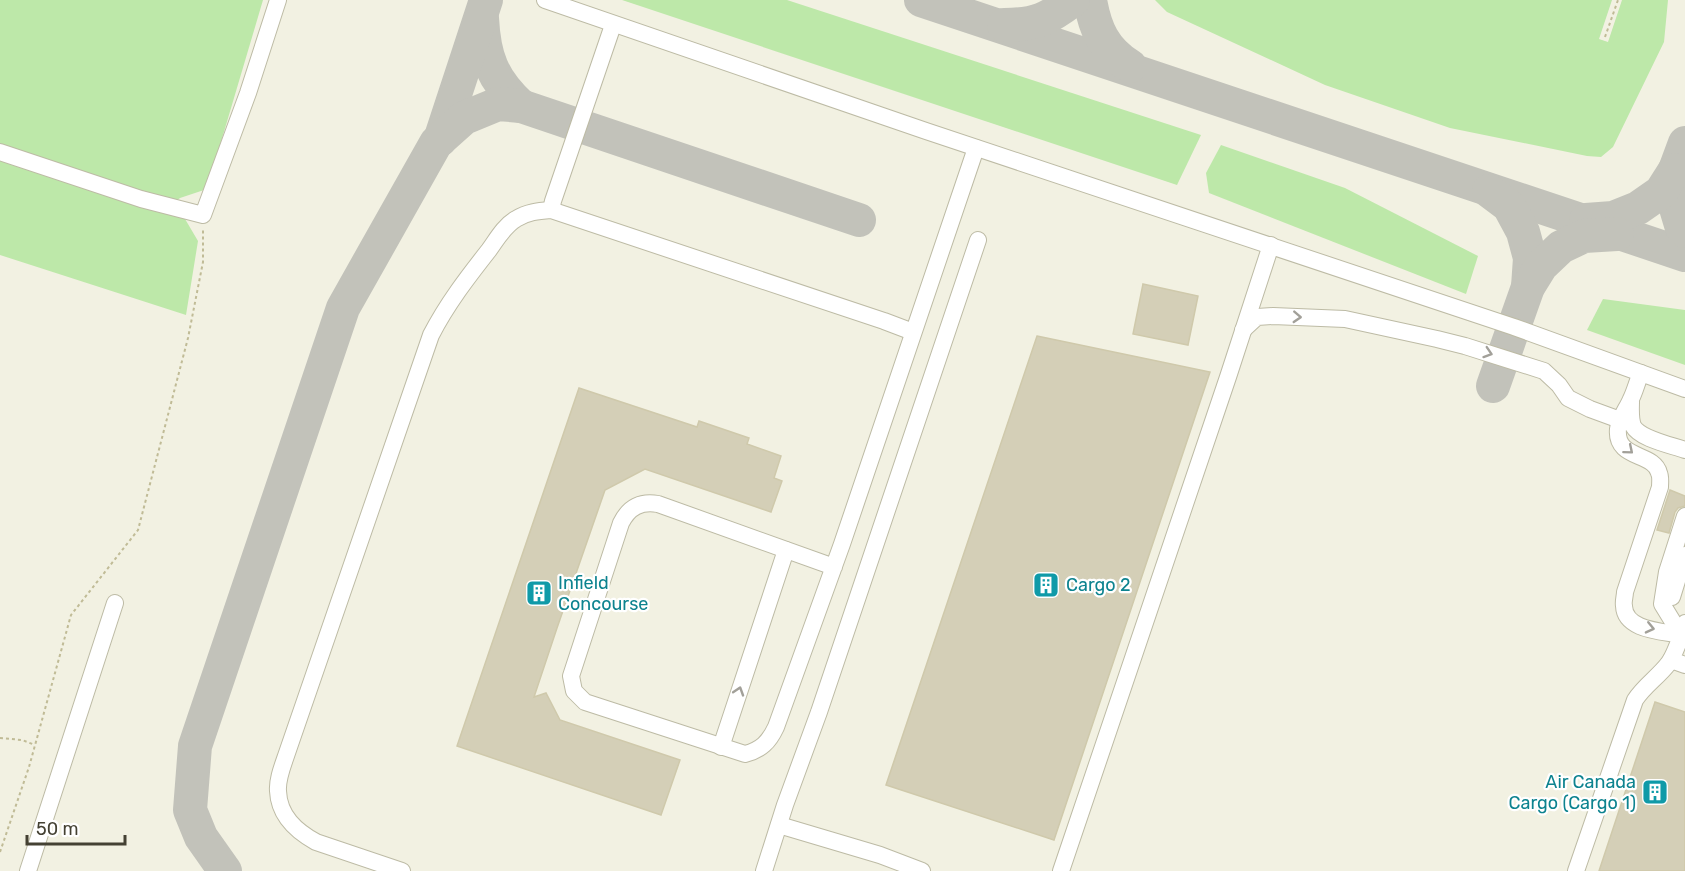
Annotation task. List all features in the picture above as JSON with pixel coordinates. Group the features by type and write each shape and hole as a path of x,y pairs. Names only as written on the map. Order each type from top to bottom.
{"lane":[{"path":"0,152 141,199 202,215 248,93 278,0"},
{"path":"545,0 976,148 1514,327 1685,389"},
{"path":"551,210 614,25"},
{"path":"834,567 658,504 640,503 625,514 621,523 571,676 574,691 585,702 746,754 756,751 772,737 834,567 976,148"},
{"path":"402,871 316,842 293,828 286,817 278,790 290,742 431,335 462,284 513,220 524,214 551,210 913,332"},
{"path":"764,871 978,240"},
{"path":"1061,871 1225,388 1271,245"},
{"path":"1243,330 1257,317 1284,316 1345,319 1437,339 1544,371 1568,398 1620,420"},
{"path":"1641,373 1620,420 1619,440 1633,455 1652,462 1659,472 1660,487 1625,592 1623,608 1633,624 1684,632"},
{"path":"1631,399 1630,415 1639,434 1685,450"},
{"path":"1684,632 1667,614 1662,604 1667,572 1685,516"},
{"path":"721,747 786,550"},
{"path":"1667,614 1685,555"},
{"path":"28,871 116,603"},
{"path":"1576,871 1635,700 1641,691 1659,675 1678,663 1684,632"},
{"path":"778,825 880,855 922,871"}],"path":[{"path":"1605,37 1618,0"},
{"path":"0,852 35,745 71,615 138,530 188,338 203,262 202,215"},
{"path":"0,738 22,740 35,745"}],"green space":[{"path":"0,0 263,0 207,189 180,198 175,202 198,241 186,315 0,255"},
{"path":"622,0 787,0 1201,135 1177,185"},
{"path":"1155,0 1612,0 1599,39 1608,42 1622,0 1668,0 1664,42 1613,147 1601,157 1450,128 1325,85 1167,12"},
{"path":"1221,145 1345,188 1478,256 1466,294 1209,193 1206,173"},
{"path":"1603,299 1685,310 1685,365 1587,330"}],"building":[{"path":"1143,284 1198,296 1188,345 1133,334"},
{"name":"Cargo 2","path":"1037,336 1210,372 1054,840 886,785"},
{"name":"Infield Concourse","path":"579,388 697,427 699,421 749,438 747,444 781,456 774,478 782,481 771,512 645,469 605,490 557,628 534,697 546,693 560,720 680,760 661,815 457,746"},
{"path":"1670,490 1685,496 1685,506 1678,508 1675,512 1669,533 1657,530"},
{"name":"Air Canada Cargo (Cargo 1)","path":"1655,702 1685,712 1685,871 1599,871"}],"taxiway":[{"path":"440,140 486,0"},
{"path":"921,0 1685,255"},
{"path":"1004,25 1025,24 1041,20 1073,0"},
{"path":"1090,0 1102,38 1113,53 1130,66"},
{"path":"482,18 485,44 491,66 496,77 521,106"},
{"path":"225,871 201,837 190,810 195,746 343,308 436,143 464,118 498,104 521,106 859,220"},
{"path":"1685,143 1675,170 1673,198 1685,231"},
{"path":"1586,220 1613,218 1638,208 1661,192 1675,170"},
{"path":"1489,191 1509,206 1523,232 1530,258 1528,287"},
{"path":"1493,386 1528,287 1541,266 1561,247 1584,236 1617,234"}],"place":[{"name":"Cargo 2","path":"1046,585"},
{"name":"Infield Concourse","path":"539,593"},
{"name":"Air Canada Cargo (Cargo 1)","path":"1655,792"}]}
